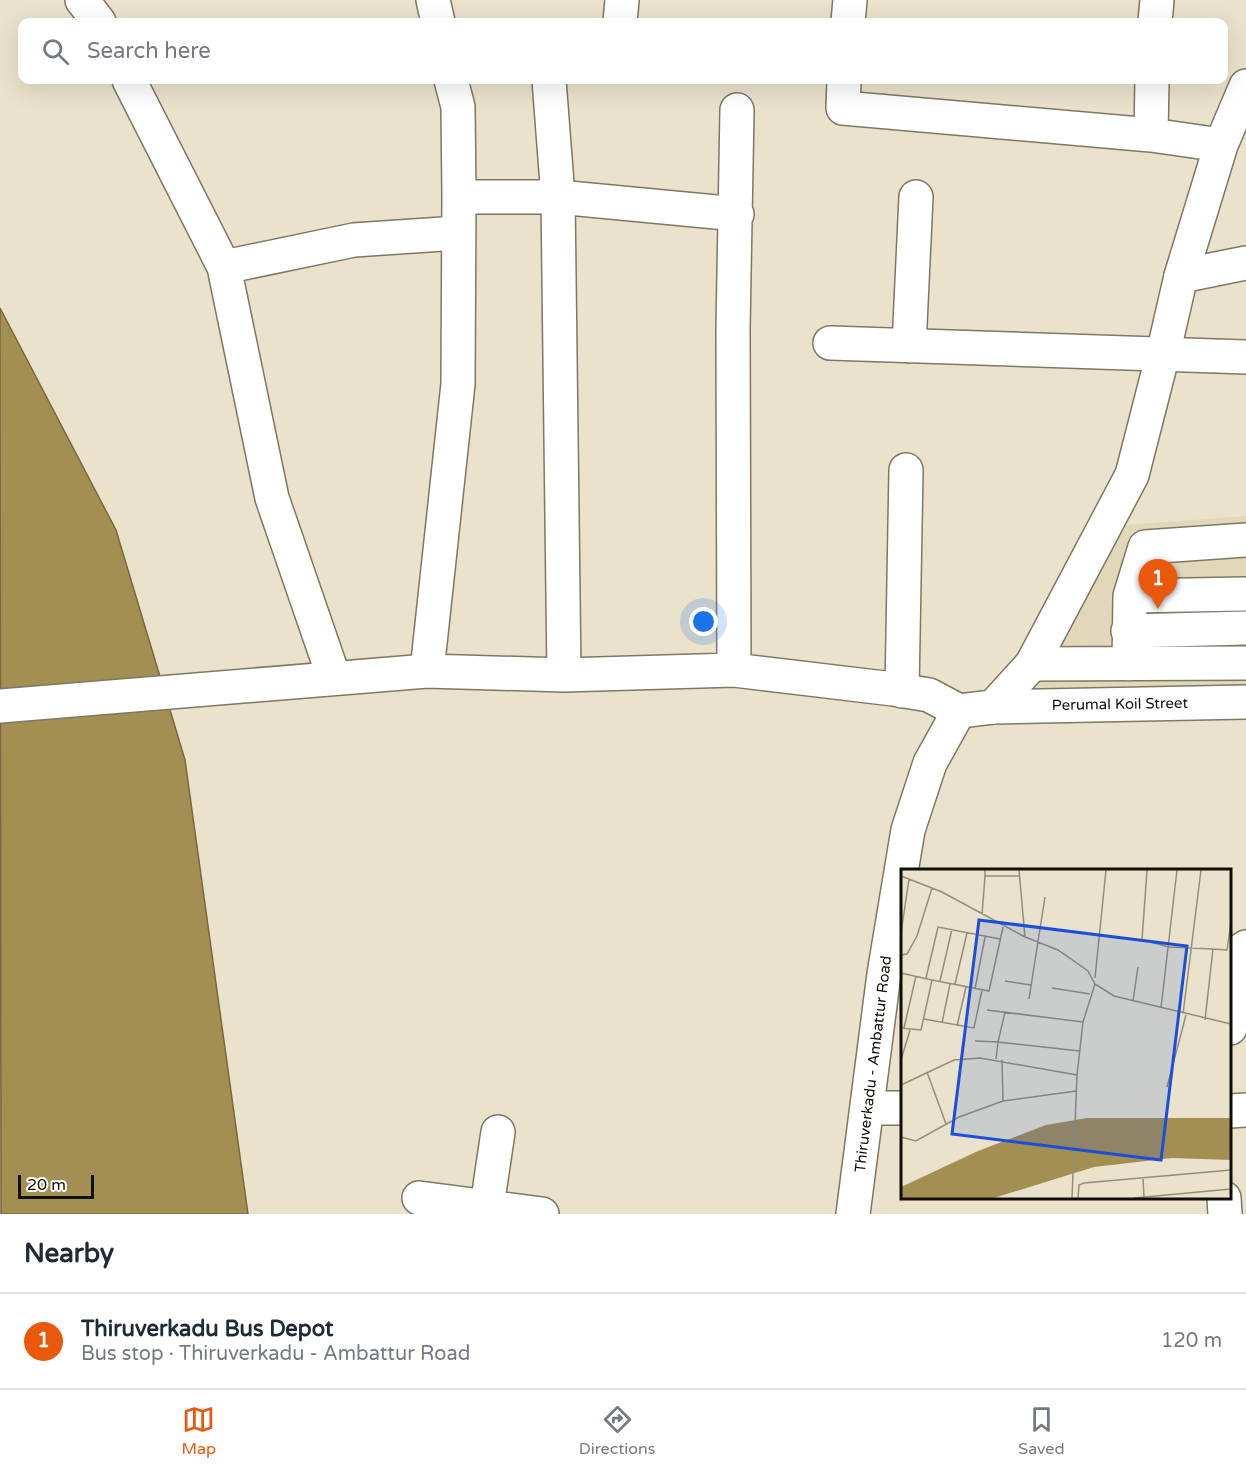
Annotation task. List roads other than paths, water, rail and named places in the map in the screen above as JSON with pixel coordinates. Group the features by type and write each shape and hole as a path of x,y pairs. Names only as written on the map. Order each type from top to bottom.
{"street":[{"path":"82,0 96,18"},
{"path":"433,0 437,18"},
{"path":"620,18 622,0"},
{"path":"848,18 850,0"},
{"path":"1155,18 1157,0"},
{"path":"131,84 224,267 272,498 334,678"},
{"path":"426,671 458,384 458,107 452,84"},
{"path":"549,84 558,197 564,675"},
{"path":"844,84 843,108 1152,135 1221,145"},
{"path":"1152,84 1152,135"},
{"path":"0,706 426,671 564,675 734,670 929,695 959,711 993,707 1032,664 1132,475 1181,276 1221,145 1246,86"},
{"path":"734,670 734,329 738,110"},
{"path":"459,197 558,197 737,214"},
{"path":"909,346 916,197"},
{"path":"224,267 354,240 458,233"},
{"path":"1181,276 1246,263"},
{"path":"830,343 1246,357"},
{"path":"902,691 906,470"},
{"path":"1099,539 1137,570 1246,594"},
{"path":"1137,570 1246,540"},
{"path":"1137,570 1246,560"},
{"path":"1129,664 1128,631 1137,570"},
{"path":"1128,631 1246,628"},
{"path":"1032,664 1246,663"},
{"name":"Perumal Koil Street","path":"993,707 1246,702"},
{"name":"Thiruverkadu - Ambattur Road","path":"904,869 908,830 930,763 959,711"},
{"name":"Thiruverkadu - Ambattur Road","path":"854,1214 867,1108 896,945 901,897"},
{"path":"1231,1015 1234,975 1243,949 1246,947"},
{"path":"867,1108 901,1108"},
{"path":"1231,1111 1246,1110"},
{"path":"487,1206 498,1132"},
{"path":"419,1198 542,1214"},
{"path":"1224,1199 1225,1214"}],"place":[{"name":"Thiruverkadu Bus Depot","path":"1158,609"}]}
